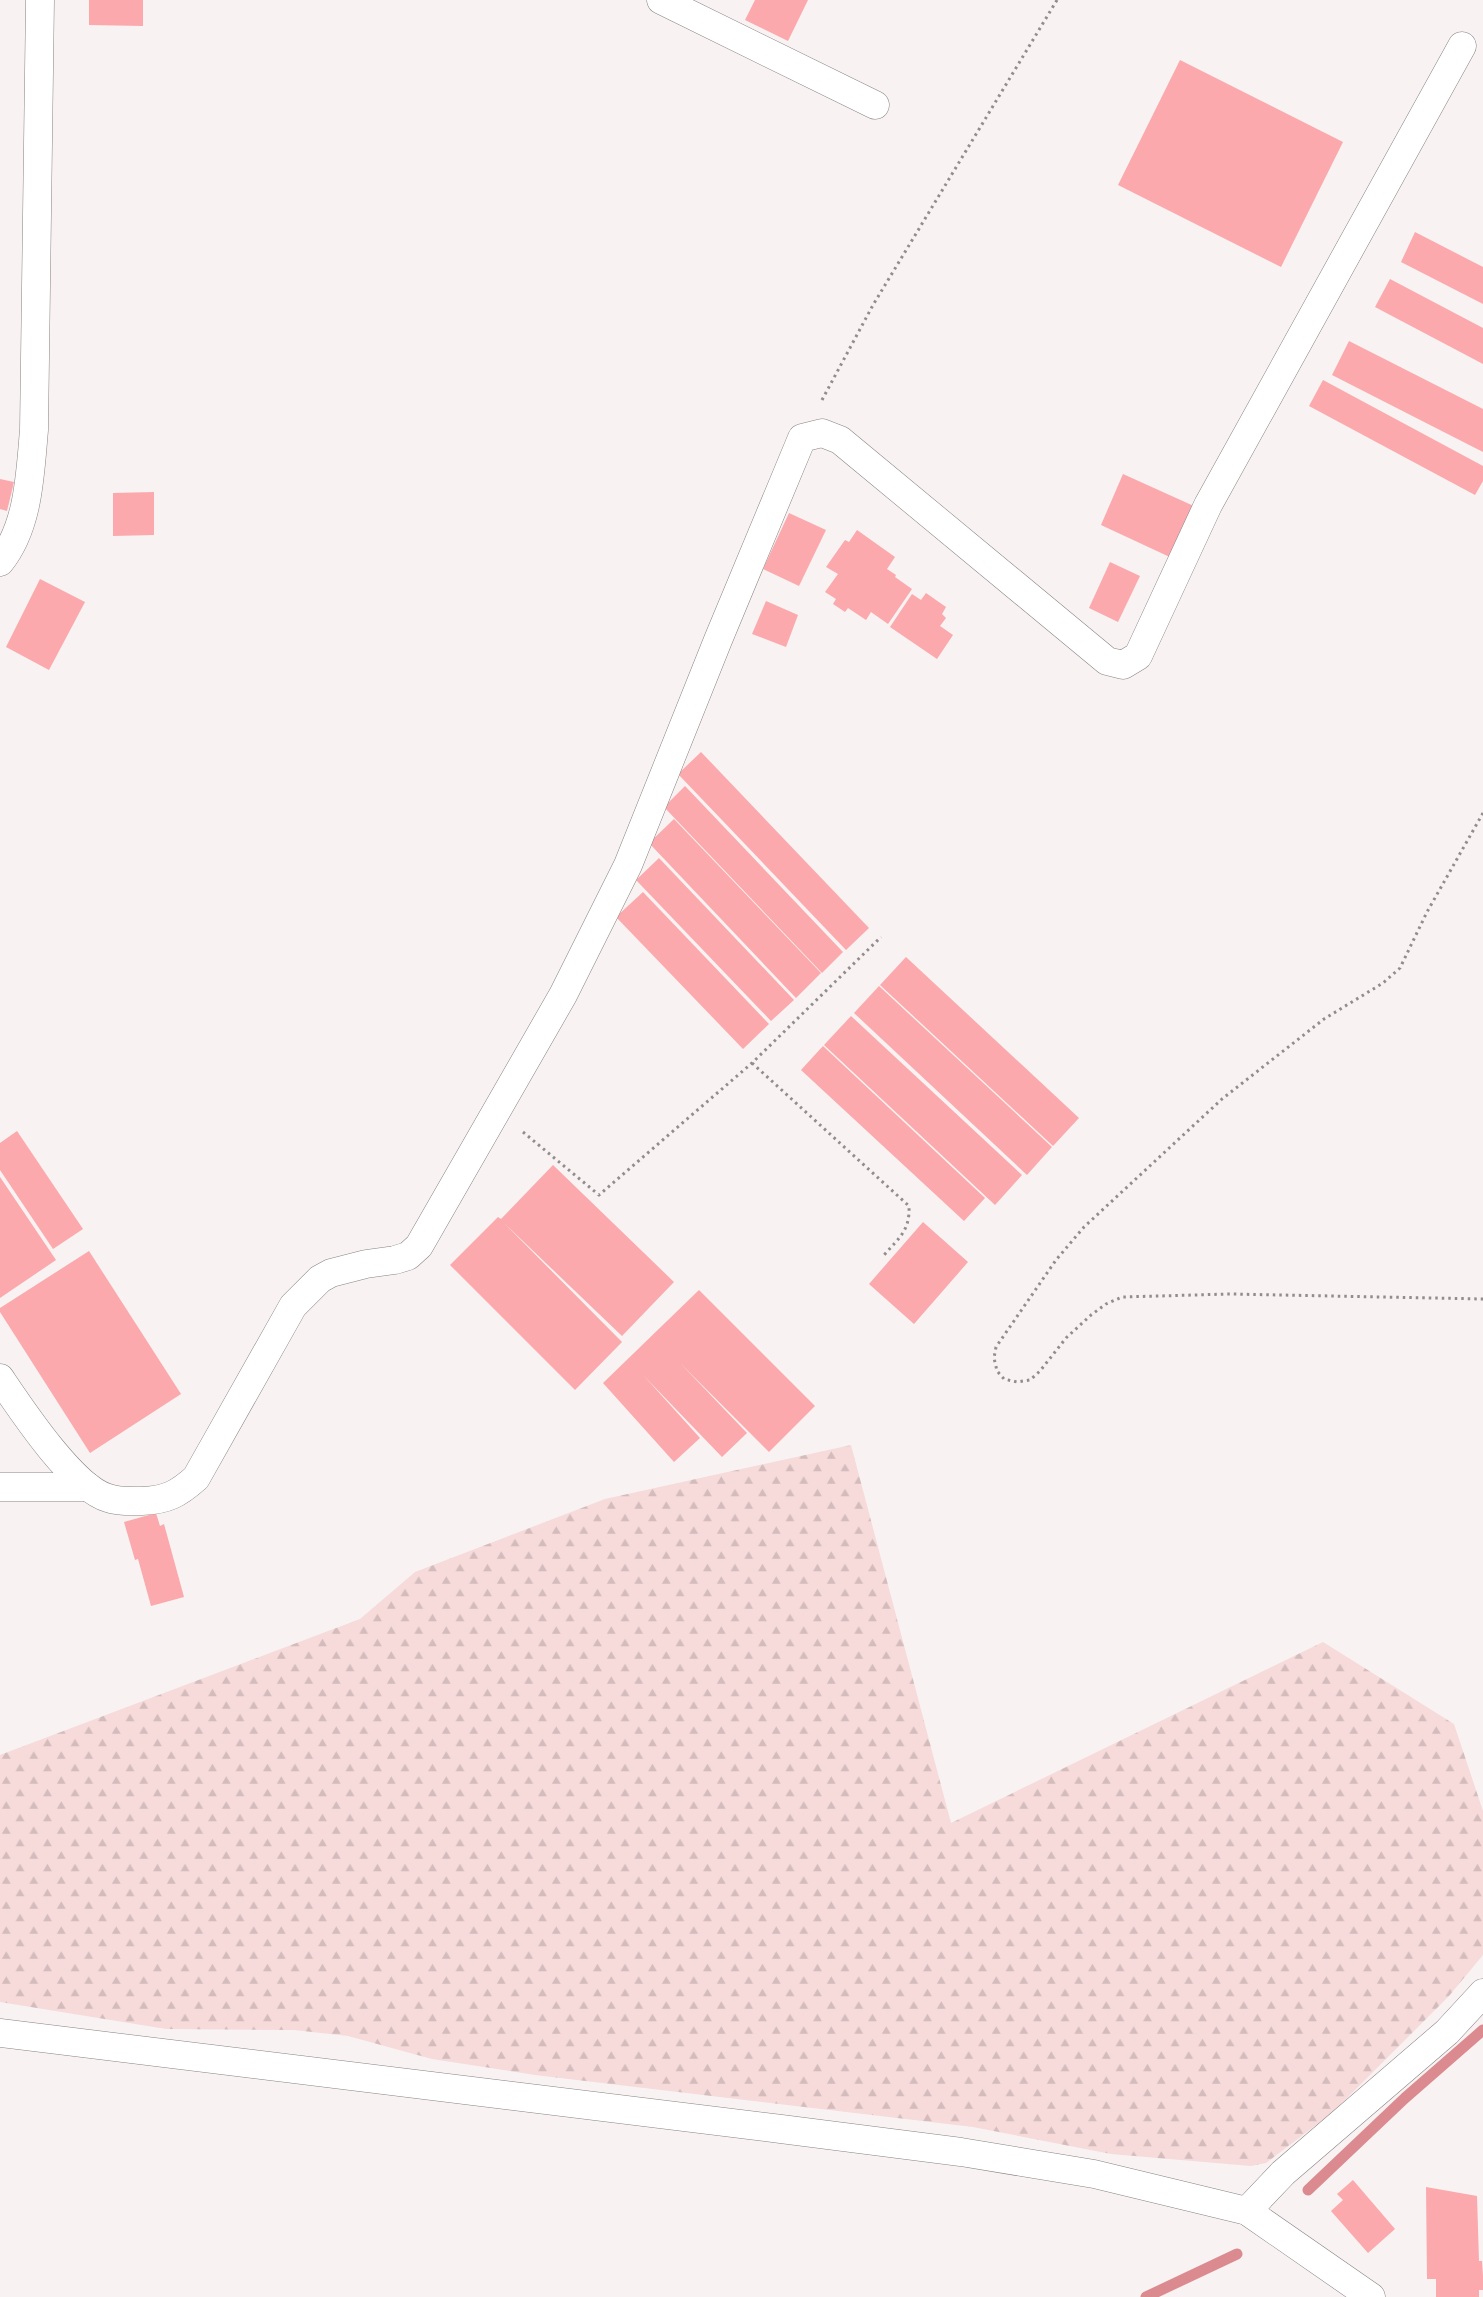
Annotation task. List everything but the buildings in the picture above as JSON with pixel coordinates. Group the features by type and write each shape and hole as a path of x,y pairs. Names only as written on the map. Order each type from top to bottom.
{"street":[{"path":"0,562 10,550 28,496 34,430 40,0"},
{"path":"661,0 875,105"},
{"path":"0,1378 30,1424 88,1487 108,1498 132,1501 158,1500 180,1492 196,1478 293,1306 320,1279 331,1273 408,1256 419,1246 563,995 628,865 802,438 822,433 840,440 1107,661 1123,665 1138,656 1208,505 1462,46"},
{"path":"0,1488 88,1487"},
{"path":"1247,2211 1282,2173 1447,2032 1483,1994"},
{"path":"0,2033 961,2152 1094,2174 1247,2211 1371,2297"}],"path":[{"path":"802,438 873,306 1057,0"},
{"path":"1483,813 1427,912 1400,968 1383,983 1324,1019 1222,1099 1084,1227 1056,1260 996,1347 994,1358 997,1371 1004,1379 1017,1382 1030,1380 1040,1371 1066,1338 1091,1315 1106,1304 1122,1297 1230,1294 1483,1299"},
{"path":"497,1108 530,1139 599,1194 752,1062 881,936"},
{"path":"752,1062 909,1206 909,1219 906,1230 884,1255"}],"green space":[{"path":"851,1445 951,1823 1323,1642 1454,1724 1483,1811 1483,1955 1449,1996 1333,2112 1266,2163 1251,2166 1111,2154 973,2127 535,2075 432,2059 348,2036 294,2030 166,2029 0,2002 0,1755 360,1619 415,1572 605,1499"}],"waterway":[{"path":"1308,2190 1405,2098 1483,2030"},
{"path":"1146,2297 1237,2254"}]}
